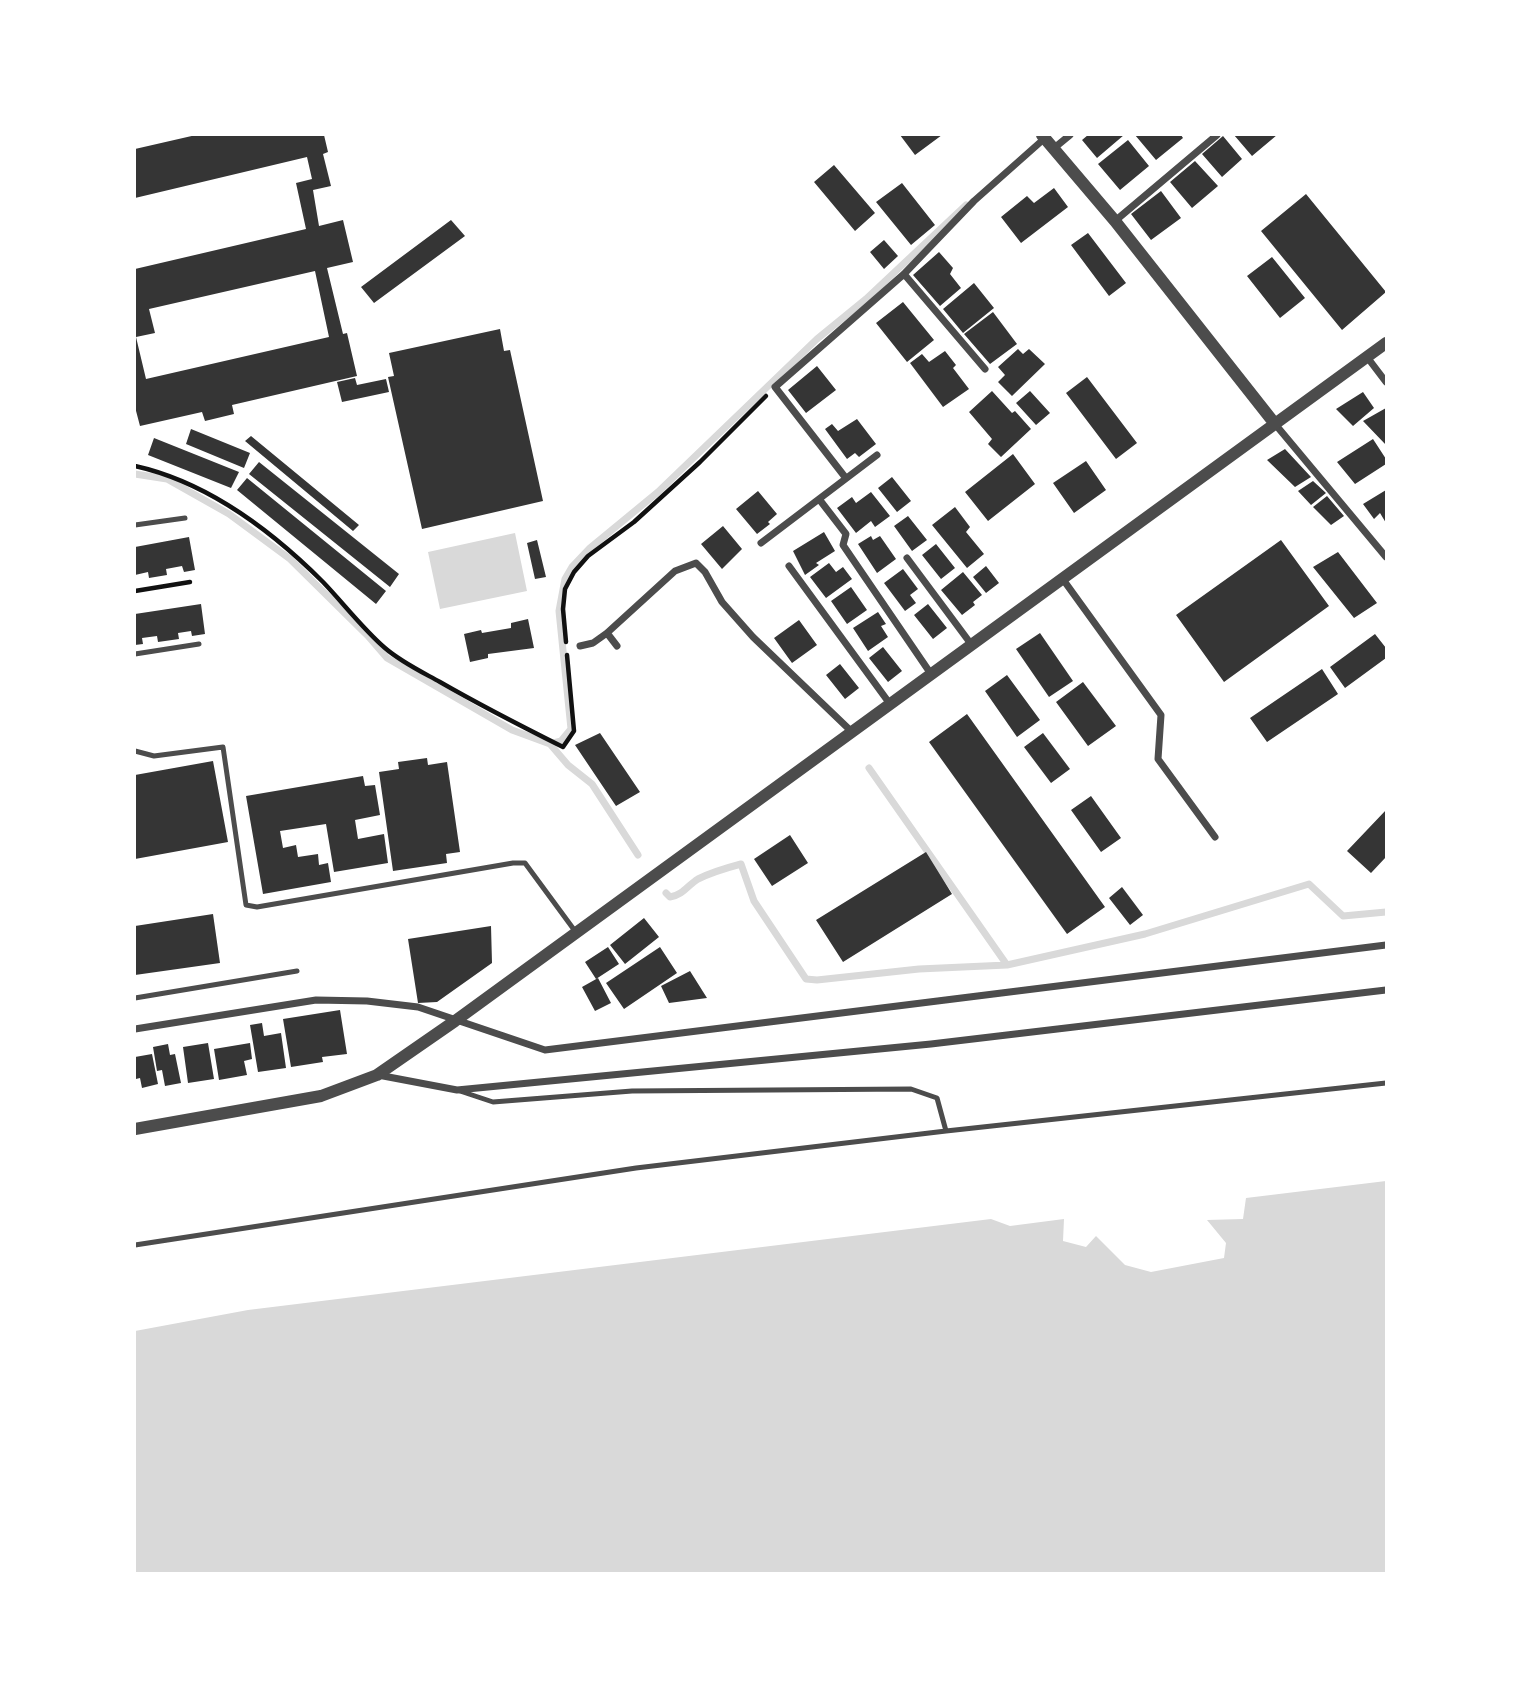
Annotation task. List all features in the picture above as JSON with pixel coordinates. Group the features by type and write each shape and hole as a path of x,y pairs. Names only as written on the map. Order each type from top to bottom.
{"street":[{"path":"1053,149 1070,135"},
{"path":"1115,221 1217,135"},
{"path":"845,477 775,387 904,274 974,201 1043,136 1115,221 1275,424 1386,557"},
{"path":"904,274 985,369"},
{"path":"135,1129 321,1096 377,1075 1386,343"},
{"path":"1367,358 1386,382"},
{"path":"761,543 877,455"},
{"path":"819,499 846,534 843,545 931,674"},
{"path":"907,558 971,645"},
{"path":"580,646 593,643 607,634 675,571 696,563 705,572 722,603 753,637 851,732"},
{"path":"789,566 890,704"},
{"path":"1062,578 1161,715 1158,759 1215,837"},
{"path":"607,634 617,646"},
{"path":"135,1029 316,1000 367,1001 418,1007 545,1050 1386,945"},
{"path":"377,1075 457,1090 932,1044 1386,990"}],"lane":[{"path":"135,525 185,518"},
{"path":"135,654 199,644"},
{"path":"135,751 153,756 223,747 246,905 257,907 525,863 575,932"},
{"path":"135,998 297,971"},
{"path":"135,1245 636,1168 1386,1083"},
{"path":"457,1090 493,1102 632,1091 911,1089 937,1098 946,1131"}],"path":[{"path":"135,466 161,472 217,498 260,527 296,557 386,649 490,711 563,747 574,731 563,608 565,589 574,572 587,556 634,522 700,463 775,387"},
{"path":"135,591 190,582"}],"shaded area":[{"path":"515,533 527,591 440,609 428,552"},
{"path":"1386,1181 1386,1573 135,1573 135,1331 248,1310 991,1219 1010,1226 1064,1219 1063,1241 1086,1247 1096,1236 1125,1265 1151,1272 1224,1258 1226,1243 1207,1220 1243,1219 1246,1198"}],"building":[{"path":"196,135 324,135 328,152 323,154 331,186 313,190 319,226 343,220 353,262 327,268 343,334 347,333 357,376 232,405 234,414 205,421 202,412 140,426 135,407 135,269 306,229 296,183 312,179 307,157 135,198 135,149","holes":["315,271 329,337 146,379 136,337 155,333 149,309"]},
{"path":"900,135 942,135 915,155"},
{"path":"1088,135 1124,135 1097,158 1082,140"},
{"path":"1135,135 1181,135 1183,138 1156,160"},
{"path":"1234,135 1277,135 1252,156"},
{"path":"1223,136 1242,159 1222,177 1202,154"},
{"path":"1128,140 1149,166 1120,190 1098,164"},
{"path":"1195,161 1218,186 1192,208 1170,182"},
{"path":"834,165 875,213 855,231 814,182"},
{"path":"902,183 935,225 911,245 876,202"},
{"path":"1054,188 1068,207 1021,243 1001,217 1027,196 1034,203"},
{"path":"1161,191 1181,218 1151,240 1131,214"},
{"path":"1306,194 1386,292 1342,330 1261,231"},
{"path":"451,220 465,236 374,303 361,287"},
{"path":"1088,233 1126,283 1109,296 1071,245"},
{"path":"884,240 898,256 884,269 870,252"},
{"path":"939,252 953,268 950,274 961,288 940,306 913,275"},
{"path":"1272,257 1305,298 1280,318 1247,276"},
{"path":"974,283 994,308 963,333 943,309"},
{"path":"903,302 934,340 907,362 876,323"},
{"path":"993,312 1017,344 990,364 964,334"},
{"path":"500,329 504,351 510,350 543,501 422,529 388,377 394,376 389,353"},
{"path":"1018,349 1023,354 1029,349 1045,364 1012,396 998,382 1005,375 998,367"},
{"path":"945,351 956,365 953,368 969,389 943,407 910,363 922,354 929,362"},
{"path":"817,366 836,390 806,413 788,390"},
{"path":"1087,377 1137,443 1116,459 1066,393"},
{"path":"355,378 357,385 386,379 389,392 342,402 337,382"},
{"path":"992,391 1031,429 1001,457 988,444 992,439 969,412"},
{"path":"1030,391 1050,413 1036,425 1016,403"},
{"path":"1363,392 1374,408 1353,426 1336,409"},
{"path":"1386,408 1386,445 1363,421"},
{"path":"857,419 876,444 859,457 855,453 847,459 825,429 832,424 838,431"},
{"path":"191,429 250,453 244,468 186,444"},
{"path":"251,436 359,525 353,531 245,441"},
{"path":"154,438 239,472 231,488 148,455"},
{"path":"1373,439 1386,459 1386,464 1355,484 1337,462"},
{"path":"1285,449 1311,477 1295,487 1267,460"},
{"path":"1013,454 1035,484 988,521 965,492"},
{"path":"1086,461 1106,490 1074,513 1053,483"},
{"path":"259,462 399,574 390,587 249,474"},
{"path":"892,477 911,501 897,512 878,488"},
{"path":"247,478 386,591 376,604 237,490"},
{"path":"1313,481 1326,493 1311,505 1298,491"},
{"path":"1386,490 1386,523 1380,513 1374,519 1363,504"},
{"path":"758,491 777,514 768,522 770,524 757,534 736,509"},
{"path":"871,492 890,516 875,527 871,521 856,533 837,508 852,497 856,503"},
{"path":"1327,496 1344,516 1331,525 1313,507"},
{"path":"955,507 970,527 966,532 984,554 967,568 932,525"},
{"path":"908,516 927,540 912,551 894,526"},
{"path":"723,526 742,549 722,569 701,544"},
{"path":"824,532 835,551 816,563 819,565 805,575 793,551"},
{"path":"871,536 873,540 880,536 896,559 877,573 858,544"},
{"path":"189,537 195,570 184,572 182,566 166,569 167,575 149,578 148,572 135,575 135,547"},
{"path":"537,540 546,577 535,579 527,543"},
{"path":"1281,540 1329,606 1224,682 1176,615"},
{"path":"936,544 955,568 941,579 922,555"},
{"path":"1338,552 1377,603 1354,618 1313,567"},
{"path":"829,563 836,572 843,567 852,579 826,598 810,577"},
{"path":"986,566 999,583 986,593 973,577"},
{"path":"903,569 918,589 910,595 916,603 905,611 884,583"},
{"path":"963,572 982,595 973,602 975,605 962,615 941,590"},
{"path":"851,587 867,610 847,624 831,601"},
{"path":"201,604 205,634 192,636 191,631 178,633 179,639 158,642 157,636 142,638 143,644 135,645 135,614"},
{"path":"928,604 947,628 933,639 914,615"},
{"path":"878,612 886,624 881,626 888,637 868,651 853,628"},
{"path":"528,619 534,648 488,654 488,658 470,662 464,634 511,628 511,623"},
{"path":"799,620 817,645 792,663 774,638"},
{"path":"1040,633 1073,681 1049,697 1016,649"},
{"path":"1375,634 1386,648 1386,658 1345,688 1330,667"},
{"path":"883,647 902,671 888,682 869,658"},
{"path":"840,664 859,688 845,699 826,675"},
{"path":"1322,669 1338,694 1267,742 1250,718"},
{"path":"1007,675 1040,720 1017,737 985,691"},
{"path":"1083,682 1116,726 1088,746 1056,702"},
{"path":"967,714 1105,907 1067,934 929,742"},
{"path":"600,733 640,792 616,806 575,745"},
{"path":"1043,733 1070,769 1051,783 1024,747"},
{"path":"427,758 428,765 447,762 460,852 446,854 447,863 393,871 379,772 399,769 398,762"},
{"path":"213,761 228,842 135,859 135,775"},
{"path":"363,776 365,786 375,785 380,815 355,820 358,839 384,834 388,863 334,872 326,824 280,831 283,848 296,845 298,857 318,854 319,865 328,863 331,882 263,894 246,796"},
{"path":"1091,796 1121,838 1101,852 1071,810"},
{"path":"1386,810 1386,857 1371,873 1347,851"},
{"path":"790,835 808,863 772,886 754,859"},
{"path":"926,852 952,894 843,962 816,920"},
{"path":"1122,887 1143,915 1130,925 1109,898"},
{"path":"213,914 220,963 135,975 135,926"},
{"path":"644,918 659,937 625,964 610,945"},
{"path":"491,926 492,963 437,1002 418,1003 408,939"},
{"path":"608,947 619,964 596,979 585,962"},
{"path":"660,947 677,973 624,1009 606,983"},
{"path":"690,971 707,998 669,1003 661,986"},
{"path":"598,978 611,1003 595,1011 582,987"},
{"path":"340,1010 347,1054 322,1057 323,1062 291,1067 283,1019"},
{"path":"262,1023 264,1036 281,1033 286,1068 258,1072 250,1025"},
{"path":"208,1043 214,1079 188,1083 183,1047"},
{"path":"250,1043 252,1059 244,1061 247,1075 219,1080 214,1049"},
{"path":"168,1044 170,1055 175,1054 181,1083 165,1086 162,1070 157,1071 153,1047"},
{"path":"152,1054 158,1084 142,1088 140,1078 136,1079 135,1057"}],"waterway":[{"path":"550,744 561,741 571,729 559,611 565,579 572,567 590,548 658,492 817,339 866,299 966,205"},
{"path":"135,474 167,479 229,514 290,559 387,658 512,730 550,744 568,765 592,784 638,855"},
{"path":"869,768 1007,965 1145,934 1309,884 1343,916 1386,912"},
{"path":"666,893 670,897 675,896 698,879 741,864 754,901 806,979 919,969 1007,965"}]}
